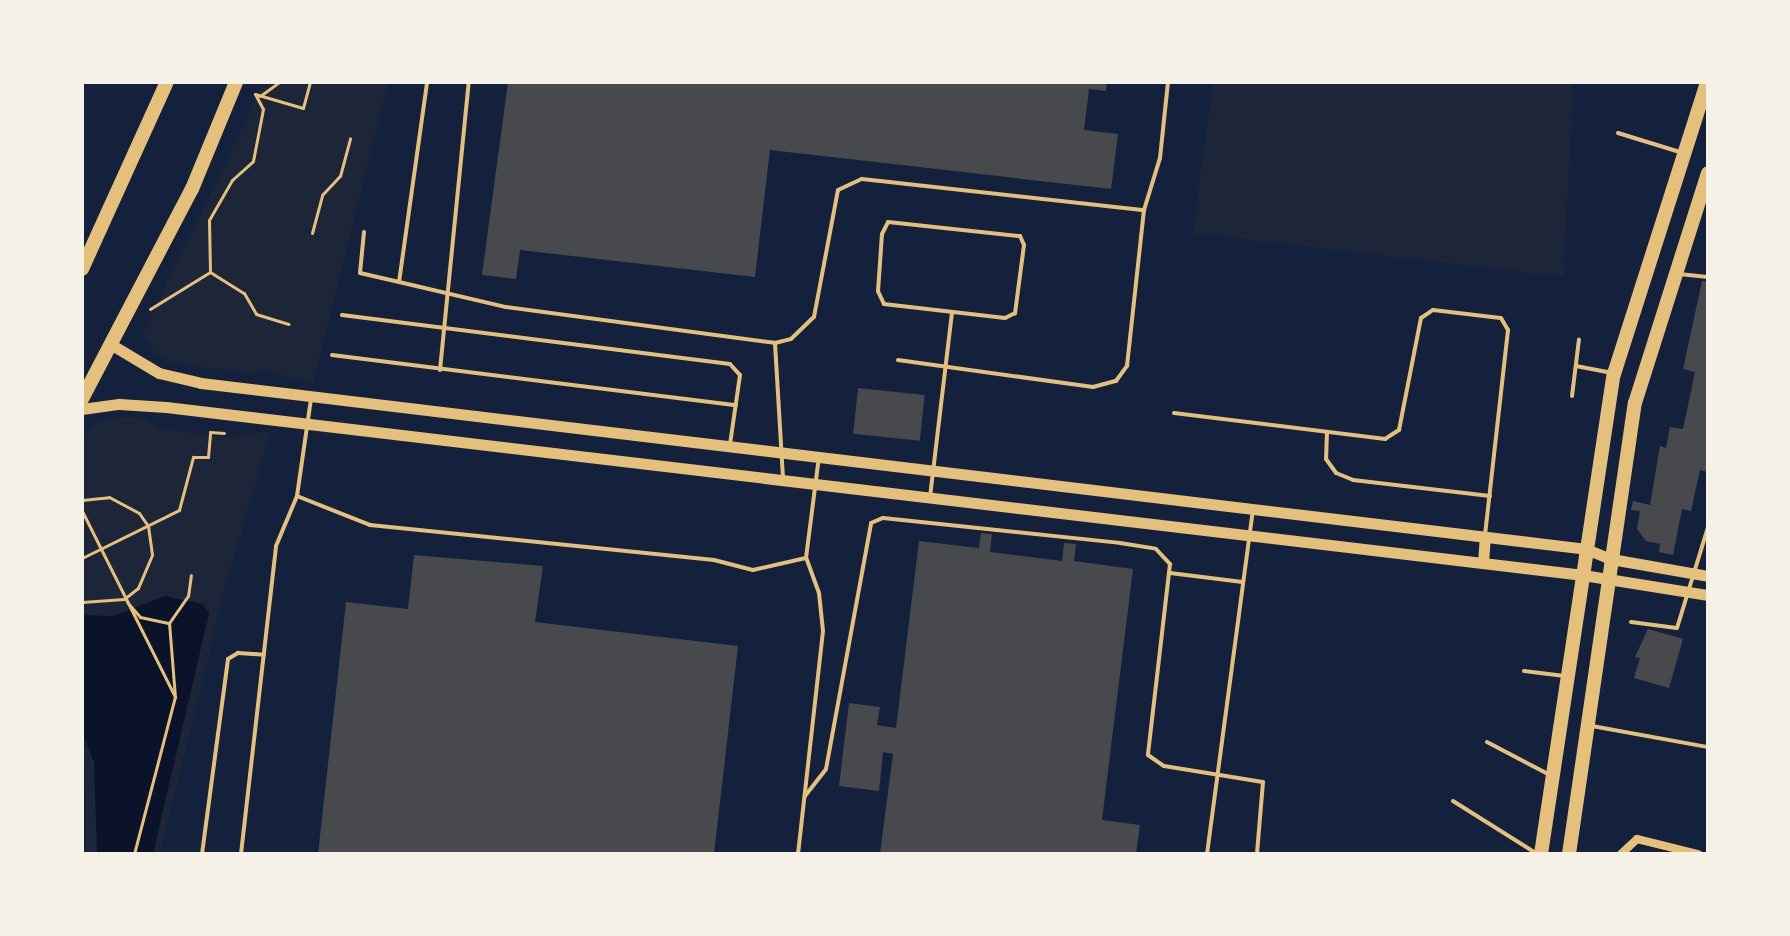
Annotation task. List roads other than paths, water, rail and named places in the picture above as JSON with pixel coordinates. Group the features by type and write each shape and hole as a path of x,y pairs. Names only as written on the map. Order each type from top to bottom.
{"main road":[{"path":"82,269 167,82"},
{"path":"82,399 192,189 236,82"},
{"path":"1539,854 1557,777 1586,549 1614,374 1707,82"},
{"path":"1569,854 1638,388 1708,173"},
{"path":"1648,267 1673,273"},
{"path":"1570,677 1596,680"}],"street":[{"path":"112,345 148,367 179,378 1586,549 1611,559 1708,576"},
{"path":"82,409 142,404 1609,578 1708,595"},
{"path":"1483,563 1485,537"},
{"path":"1621,854 1637,839 1698,854"}],"lane":[{"path":"440,370 469,82"},
{"path":"898,360 1093,387 1116,381 1127,366 1144,210 1160,158 1168,82"},
{"path":"399,282 427,83"},
{"path":"1618,133 1685,154"},
{"path":"364,232 360,273 506,307 775,343 791,339 814,317 835,196 843,184 862,179 1144,210"},
{"path":"888,222 1016,233 1023,239 1014,315 952,312 884,304 878,298 882,234 888,222"},
{"path":"1673,273 1708,277"},
{"path":"1174,413 1385,439 1396,435 1421,318 1433,310 1501,318 1508,330 1485,537"},
{"path":"930,498 952,312"},
{"path":"342,315 730,364 740,375 729,446"},
{"path":"1572,396 1579,339"},
{"path":"775,343 783,480"},
{"path":"332,355 736,405"},
{"path":"1576,366 1614,374"},
{"path":"241,854 276,546 297,496 311,396"},
{"path":"1327,432 1326,459 1336,473 1353,480 1490,496"},
{"path":"798,854 823,631 819,593 806,558 820,457"},
{"path":"297,496 370,525 714,560 753,570 806,558"},
{"path":"1207,854 1253,509"},
{"path":"805,796 826,769 867,529 875,519 1156,549 1168,558 1170,573 1148,755 1164,766 1263,782 1257,854"},
{"path":"1631,622 1677,628 1708,527"},
{"path":"1170,573 1242,582"},
{"path":"202,854 228,659 238,653 264,655"},
{"path":"1524,671 1570,677"},
{"path":"1590,725 1708,747"},
{"path":"1487,742 1557,777"},
{"path":"1453,801 1539,854"}]}
